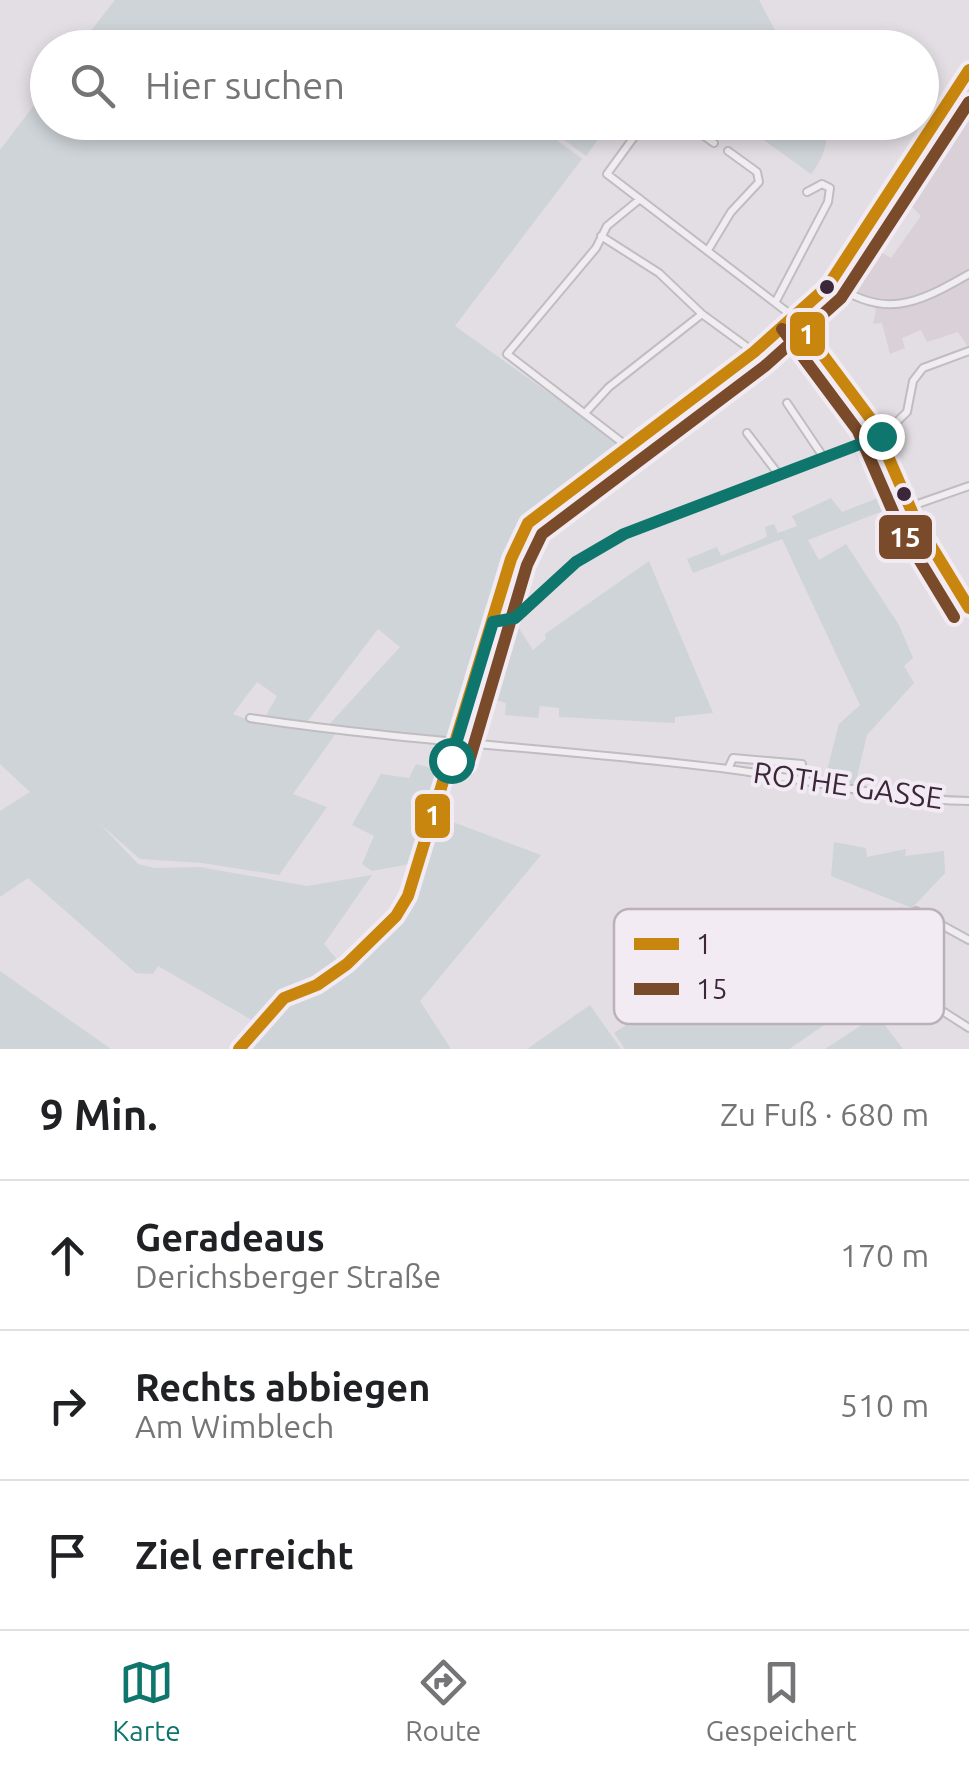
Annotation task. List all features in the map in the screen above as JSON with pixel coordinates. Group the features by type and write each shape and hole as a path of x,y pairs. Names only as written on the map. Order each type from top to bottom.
{"street":[{"path":"939,110 969,70"},
{"path":"632,140 607,174 796,319 881,436 910,507 969,608"},
{"path":"710,140 714,143"},
{"path":"239,1049 284,998 332,976 396,916 416,875 516,545 528,523 796,319 831,282 920,140"},
{"path":"708,250 731,212 759,182 757,172 728,151"},
{"path":"776,301 828,202 830,188 822,184 807,192"},
{"path":"628,447 507,354 615,217 640,200"},
{"path":"601,236 659,273 702,314 754,352"},
{"path":"831,282 856,297 889,306 919,299 969,274"},
{"path":"585,414 609,387 702,314"},
{"path":"493,622 515,618 576,562 613,539 881,436 907,412 913,381 923,368 969,352"},
{"path":"787,403 824,458"},
{"path":"748,432 779,475"},
{"path":"910,507 969,486"},
{"name":"ROTHE GASSE","path":"250,718 456,744 728,768 920,800 969,801"},
{"name":"ROTHE GASSE","path":"728,768 734,758 802,764"},
{"path":"944,926 969,940"},
{"path":"944,1013 969,1028"}],"shaded area":[{"path":"115,0 759,0 775,30 91,30"},
{"path":"969,64 969,348 958,332 927,342 921,330 902,338 905,348 890,354 882,323 873,324 876,311 871,300 841,283 849,265 861,267 874,248 891,258 921,216 896,191 922,140 939,140 939,106"},
{"path":"30,110 30,140 557,140 582,159 455,326 622,445 537,508 518,533 453,741 325,729 400,647 378,629 303,727 264,719 277,696 257,682 233,714 262,725 336,733 293,794 327,807 279,875 202,863 140,859 99,823 138,864 155,868 200,867 307,886 372,875 324,944 341,964 320,981 281,997 257,1023 158,966 153,974 136,973 28,878 0,897 0,811 30,792 0,764 0,150"},
{"path":"564,140 598,140 586,156"},
{"path":"764,140 825,140 811,174"},
{"path":"896,491 901,504 808,540 819,560 846,544 899,625 913,658 904,666 914,683 867,735 855,785 825,778 839,724 860,705 782,539 693,573 687,559 717,547 721,556 767,537 765,527 774,524 778,533 797,526 792,516 831,498 842,512"},
{"path":"649,561 713,713 675,717 675,723 559,717 559,708 540,706 538,718 505,715 506,703 475,694 492,638 514,621 533,650 546,639 545,634"},
{"path":"416,764 445,772 415,863 372,871 362,864 374,836 352,825 381,774 409,778"},
{"path":"437,816 541,855 420,1001 451,1049 245,1049 277,1009 322,989 400,920 411,905"},
{"path":"834,842 866,848 867,857 906,849 905,856 944,851 945,873 912,908 831,876"},
{"path":"0,971 111,1049 0,1049"},
{"path":"590,1005 621,1049 527,1049"},
{"path":"627,1024 826,1024 789,1049 625,1049 614,1033"},
{"path":"863,1024 884,1024 903,1049 825,1049"}],"transit line":[{"name":"1","path":"939,116 969,70"},
{"name":"15","path":"468,765 527,565 542,534 765,366 841,298 969,102"},
{"name":"1","path":"239,1049 284,998 317,985 347,964 396,916 408,896 511,559 528,523 754,352 828,286 923,140"},
{"name":"1","path":"796,319 873,422 916,521 969,608"},
{"name":"15","path":"782,329 858,431 900,528 954,617"}],"route":[{"path":"451,760 493,622 515,618 576,562 624,534 881,436"}]}
